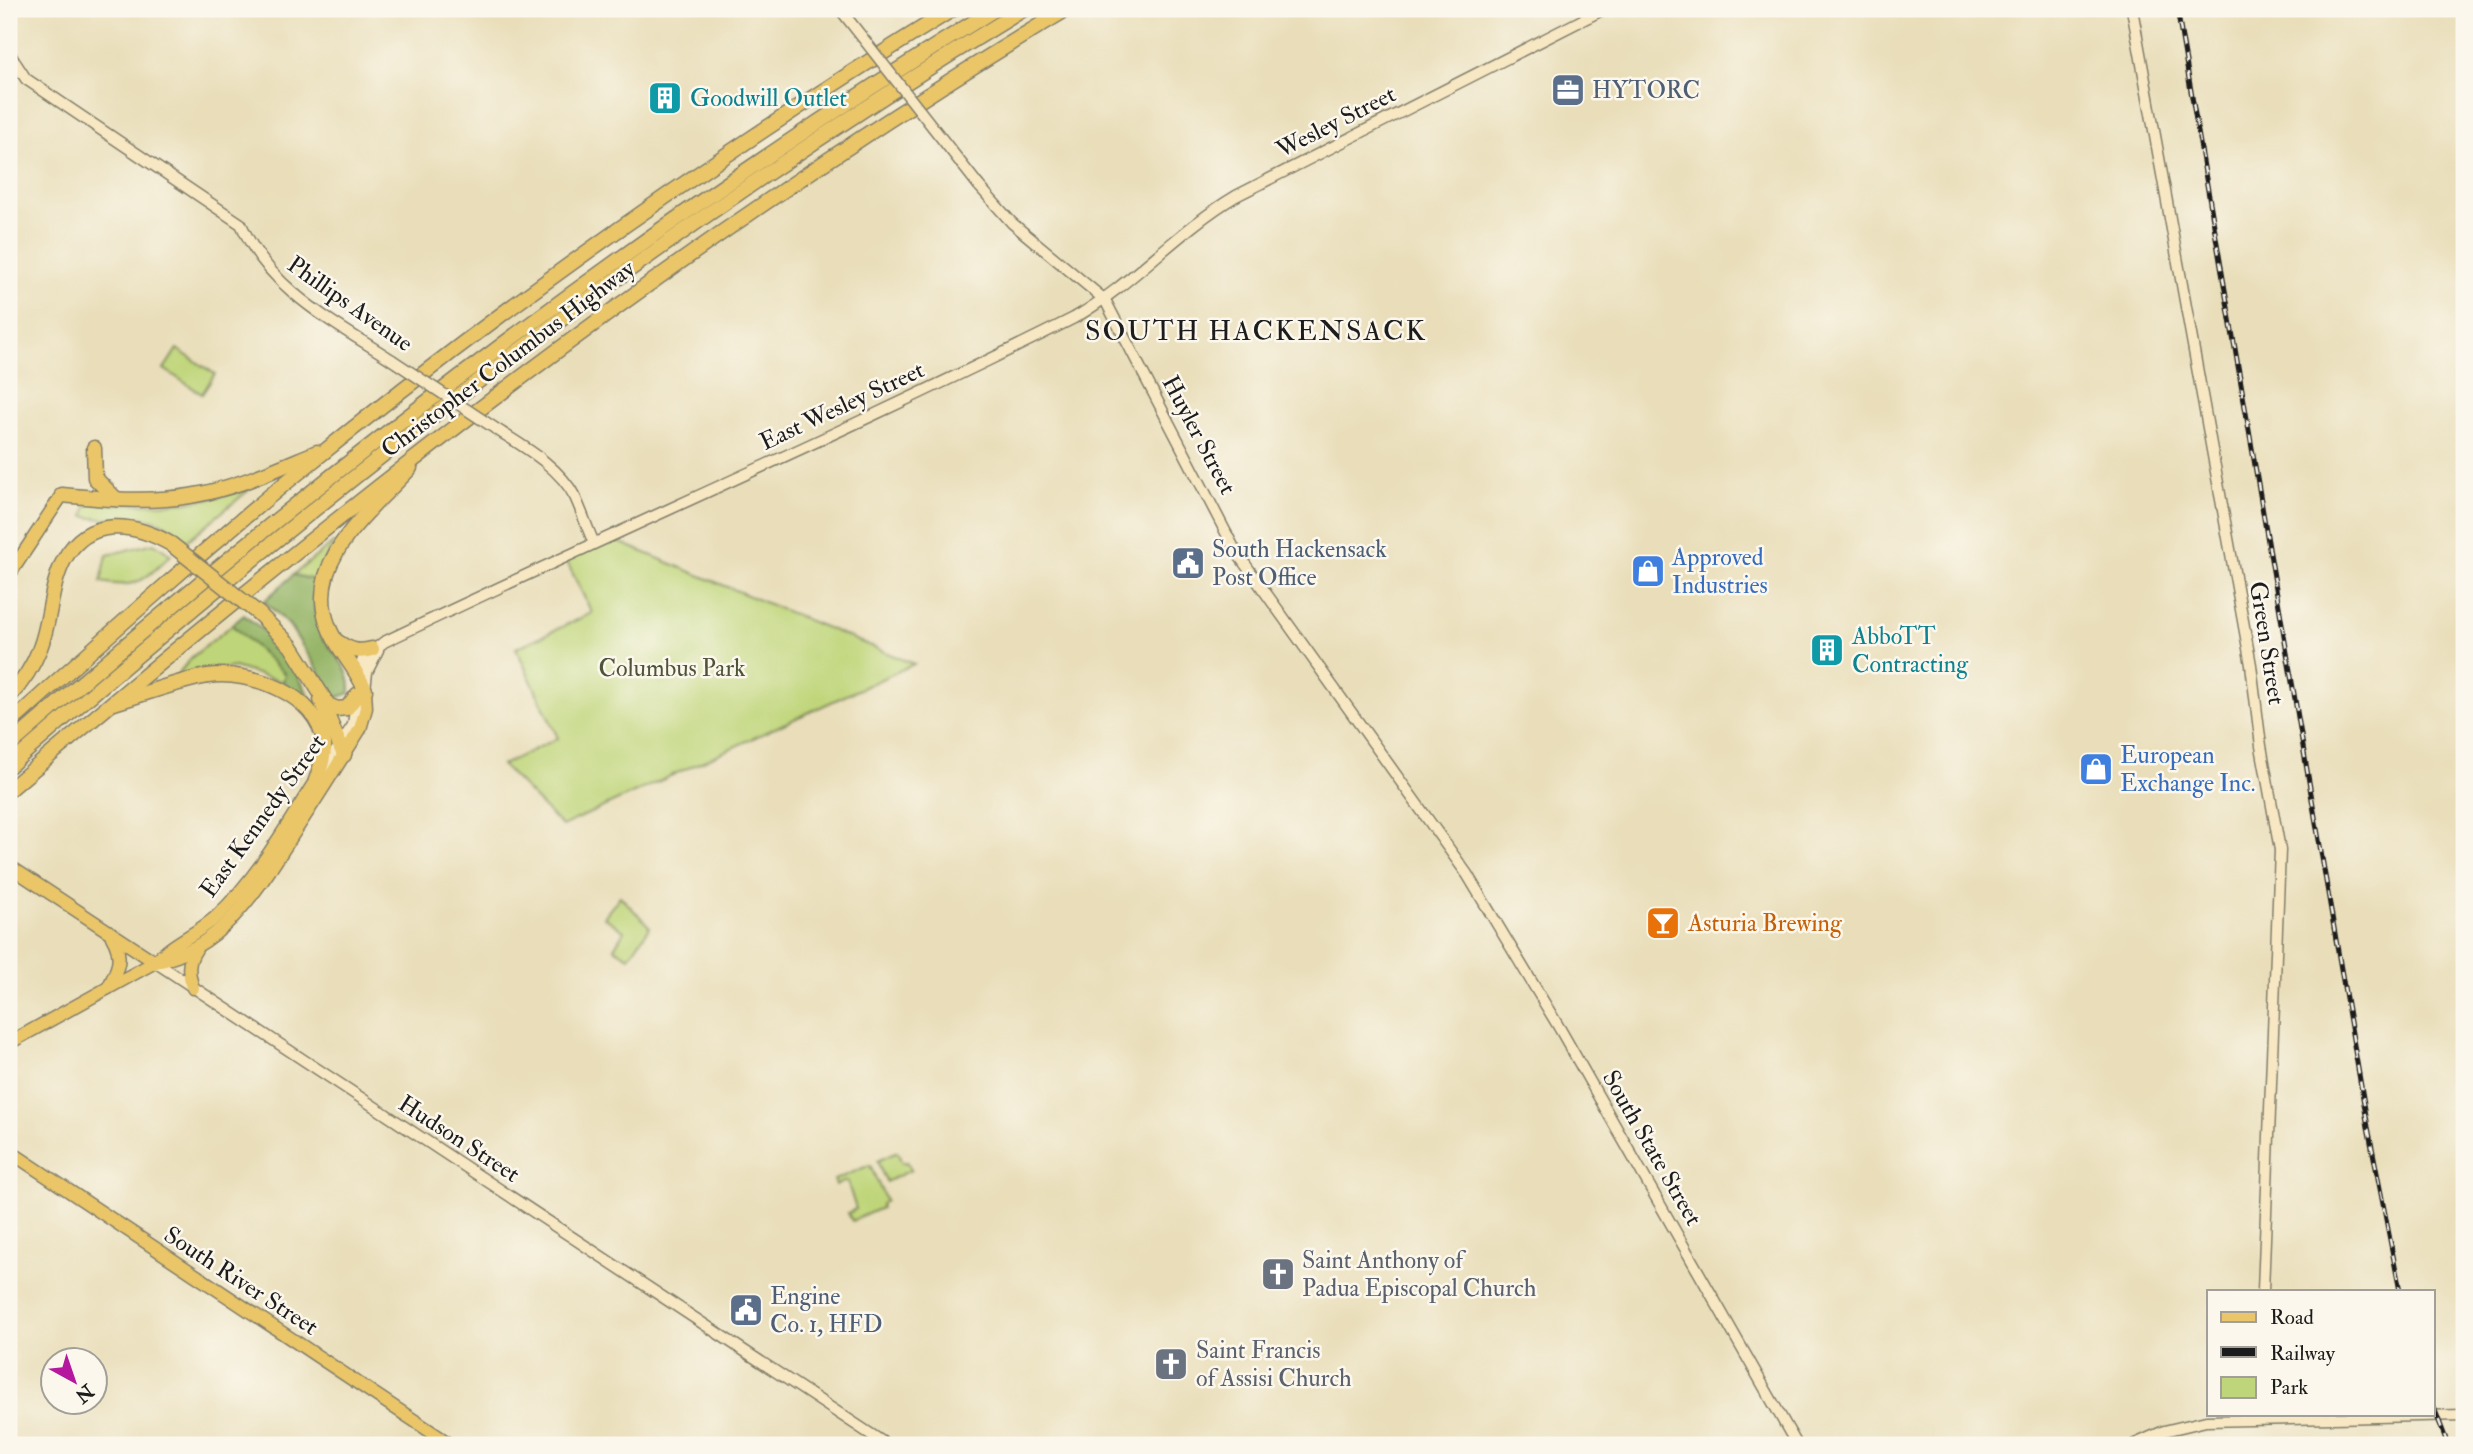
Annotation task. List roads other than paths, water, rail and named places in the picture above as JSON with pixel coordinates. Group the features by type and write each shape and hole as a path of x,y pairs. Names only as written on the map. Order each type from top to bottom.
{"highway":[{"name":"Christopher Columbus Highway","path":"9,724 225,534 331,447 476,335 653,207 953,9"},
{"name":"Christopher Columbus Highway","path":"9,746 271,523 497,347 707,196 995,9"},
{"name":"Christopher Columbus Highway","path":"9,766 267,545 510,356 752,184 1024,9"},
{"name":"Christopher Columbus Highway","path":"9,790 262,577 434,441 725,229 906,109 1067,9"},
{"path":"315,690 328,705 337,709 351,706 361,692 357,671 335,640 325,615 321,588 334,552 434,441"},
{"path":"62,495 160,499 204,494 331,447"},
{"path":"94,448 95,478 116,499"},
{"path":"9,698 30,669 41,647 64,559 82,539 104,529 129,526 147,530 171,544 259,614 291,646 343,750"},
{"path":"335,640 349,649 378,646"},
{"path":"108,705 210,676 259,680 290,695 316,722 324,750 316,780"}],"main road":[{"path":"9,575 62,495"},
{"name":"East Kennedy Street","path":"155,962 176,958 197,946 222,928 257,889 343,750 360,729 366,708 361,692"},
{"name":"East Kennedy Street","path":"155,962 166,950 213,919 231,901 316,780"},
{"name":"Hudson Street","path":"9,866 155,962"},
{"path":"108,989 120,966 119,948 110,933"},
{"path":"193,988 188,975 189,958 197,946"},
{"path":"9,1043 155,962"},
{"name":"South River Street","path":"9,1151 451,1445"}],"street":[{"name":"Huyler Street","path":"840,9 979,186 1012,223 1105,300 1235,550 1467,874"},
{"name":"Wesley Street","path":"1105,300 1197,221 1236,196 1604,9"},
{"name":"Green Street","path":"2132,9 2251,665 2261,746 2280,850 2263,1290"},
{"name":"Phillips Avenue","path":"9,53 26,79 241,224 259,258 284,287 530,451 563,480 574,496 594,543"},
{"name":"East Wesley Street","path":"594,543 831,437 1023,344 1105,300"},
{"path":"357,671 378,646 594,543"},
{"name":"East Kennedy Street","path":"361,692 378,646"},
{"name":"East Kennedy Street","path":"316,780 343,750"},
{"name":"South State Street","path":"1467,874 1560,1029 1797,1445"},
{"name":"Hudson Street","path":"155,962 887,1445"},
{"path":"2434,1415 2464,1415"},
{"path":"2133,1445 2164,1431 2206,1421 2259,1417 2362,1416"}],"railway":[{"path":"2177,9 2368,1127 2400,1290"},
{"path":"2434,1408 2448,1445"}],"place":[{"name":"HYTORC","path":"1568,90"},
{"name":"Goodwill Outlet","path":"665,98"},
{"name":"South Hackensack Post Office","path":"1188,563"},
{"name":"Approved Industries","path":"1648,571"},
{"name":"AbboTT Contracting","path":"1827,650"},
{"name":"European Exchange Inc.","path":"2096,769"},
{"name":"Asturia Brewing","path":"1663,923"},
{"name":"Saint Anthony of Padua Episcopal Church","path":"1278,1274"},
{"name":"Engine Co. 1, HFD","path":"746,1310"},
{"name":"Saint Francis of Assisi Church","path":"1171,1364"}],"district":[{"name":"SOUTH HACKENSACK","path":"1256,331"}],"park label":[{"name":"Columbus Park","path":"672,668"}]}
